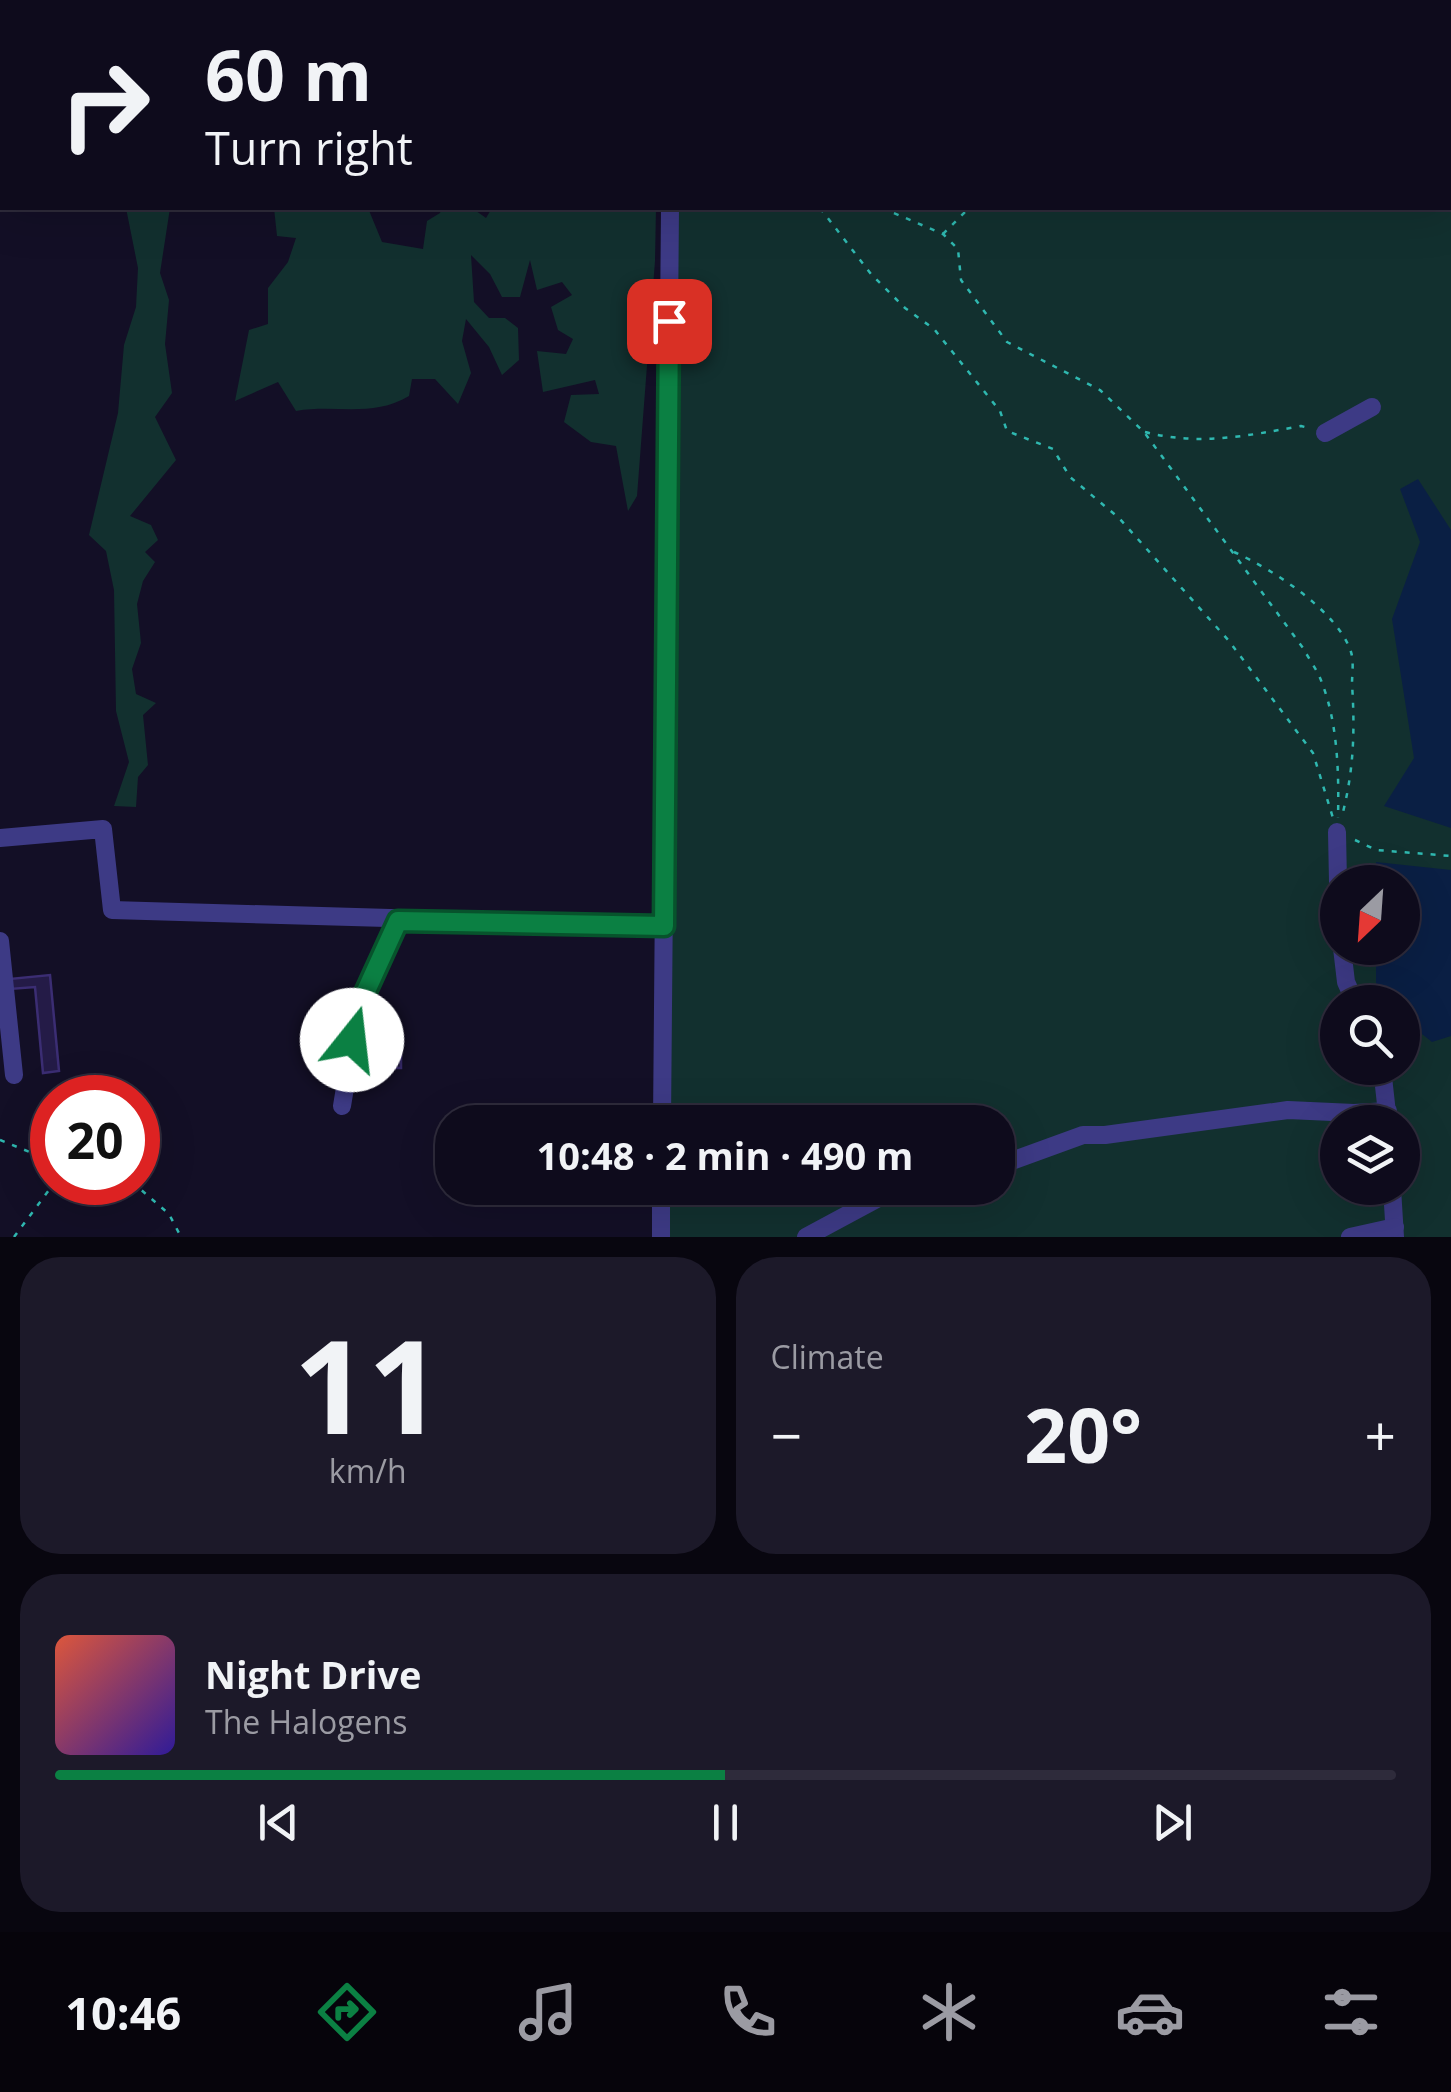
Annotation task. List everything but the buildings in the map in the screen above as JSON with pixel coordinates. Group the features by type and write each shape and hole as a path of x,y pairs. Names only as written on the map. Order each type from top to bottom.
{"street":[{"path":"662,1105 670,210"},
{"path":"1325,433 1372,407"},
{"path":"0,838 103,829 112,910 664,926"},
{"path":"1338,832 1338,865"},
{"path":"342,1106 352,1040 366,991 398,921"},
{"path":"0,940 14,1075"},
{"path":"1015,1160 1083,1135 1288,1110 1320,1111"},
{"path":"661,1205 661,1237"},
{"path":"806,1237 865,1205"},
{"path":"1350,1237 1395,1232 1393,1205"}],"path":[{"path":"822,210 871,274 905,308 934,329 1000,411 1007,431 1053,449 1070,477 1119,518 1229,642 1313,753 1338,832 1376,850 1451,856"},
{"path":"887,210 942,234 958,249 961,280 1007,342 1100,390 1144,432 1303,648 1322,683 1332,729 1339,787 1338,832"},
{"path":"942,234 967,210"},
{"path":"1144,432 1179,441 1240,437 1300,426 1325,433"},
{"path":"1230,550 1253,561 1328,614 1351,652 1355,744 1338,832"},
{"path":"0,1140 30,1152"},
{"path":"14,1237 38,1205"},
{"path":"159,1205 169,1214 181,1237"}],"green space":[{"path":"126,210 170,210 160,273 169,300 165,344 172,393 155,417 176,460 130,516 151,525 158,540 145,552 155,562 143,581 137,604 141,643 132,669 136,694 156,703 143,715 148,765 138,777 136,807 114,806 129,762 116,711 114,590 106,551 89,535 118,413 124,345 136,307 138,268"},
{"path":"274,210 369,210 382,242 423,249 427,221 441,210 475,210 486,218 491,210 656,210 637,496 628,511 616,446 591,442 564,422 571,395 599,394 595,380 543,392 537,351 566,354 573,339 558,330 551,307 572,295 562,282 537,290 530,260 520,297 502,297 490,274 471,255 474,302 489,318 505,318 518,328 519,360 502,375 489,347 466,319 462,341 471,373 458,404 435,379 412,379 409,396 368,409 296,411 278,382 235,401 249,330 268,324 268,288 288,262 296,238 277,236"},
{"path":"670,210 1451,210 1451,1237 661,1237 661,1205 1015,1205 1015,1105 662,1105"}],"water":[{"path":"1418,479 1451,530 1451,828 1384,806 1414,758 1392,619 1420,542 1400,489"},
{"path":"1420,867 1451,870 1451,1036 1432,1042 1420,1032 1420,985 1376,985 1376,965 1420,965"}],"route":[{"path":"352,1040 366,991 398,921 664,926 669,321"}]}
